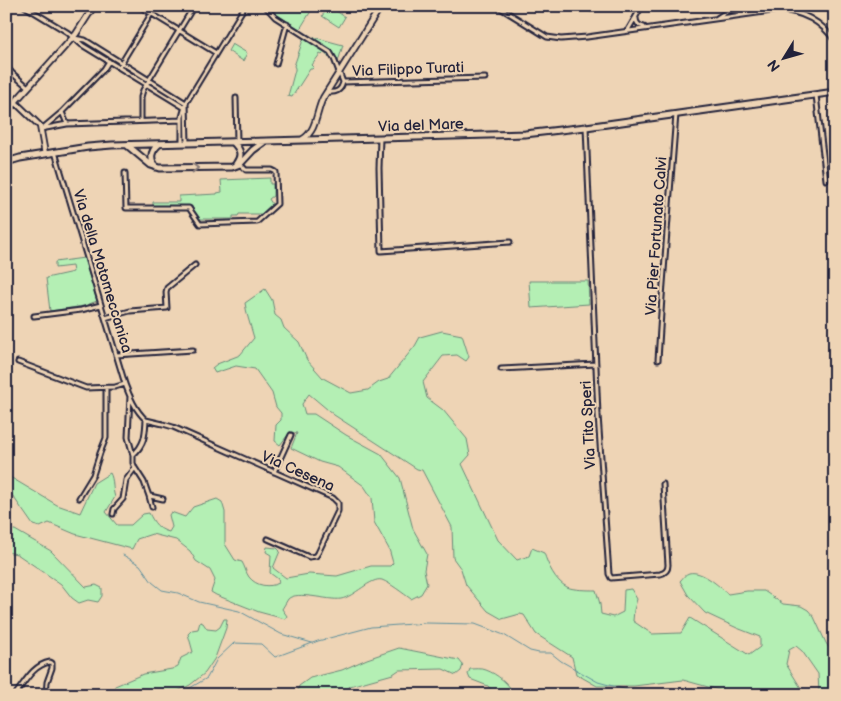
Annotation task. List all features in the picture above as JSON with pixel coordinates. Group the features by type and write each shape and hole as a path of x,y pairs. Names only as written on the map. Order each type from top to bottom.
{"main road":[{"name":"Via del Mare","path":"7,161 88,147 511,134 586,127 835,92"},
{"path":"253,150 256,141"},
{"path":"127,145 156,168 237,166 265,141"},
{"path":"235,142 240,152 237,166"},
{"path":"246,142 251,145 253,150"},
{"path":"144,159 142,152 147,144"},
{"path":"156,168 152,161 152,154 154,149 160,144"}],"street":[{"path":"6,48 8,6"},
{"path":"9,12 13,6"},
{"path":"24,6 82,45 185,108"},
{"path":"6,112 74,38 94,6"},
{"path":"139,6 216,53"},
{"path":"119,68 156,6"},
{"path":"141,121 142,92 194,6"},
{"path":"185,143 182,120 186,103 244,6"},
{"name":"Via Filippo Turati","path":"265,6 272,14 328,51 334,59 343,82 485,78"},
{"path":"322,140 315,135 314,129 319,108 339,72 381,6"},
{"path":"497,6 544,36 552,38 569,39 778,10 809,17 828,32 835,41"},
{"path":"586,6 591,9"},
{"path":"627,31 642,6"},
{"path":"731,17 738,6 743,12"},
{"path":"730,8 749,14"},
{"path":"730,8 728,15 731,17"},
{"path":"716,18 730,8"},
{"path":"636,16 636,22 641,27 647,28"},
{"path":"276,64 287,24"},
{"path":"74,38 85,40 186,103"},
{"path":"42,129 62,112 104,69 109,61"},
{"path":"6,66 28,88"},
{"path":"327,92 339,91 343,82"},
{"path":"816,94 826,180"},
{"path":"235,142 236,98"},
{"path":"15,102 42,129 45,154"},
{"path":"185,143 186,103"},
{"path":"62,112 67,124"},
{"name":"Via Pier Fortunato Calvi","path":"658,360 676,113"},
{"path":"42,129 67,124 182,120"},
{"name":"Via Tito Speri","path":"586,127 599,434 608,574 611,578 661,574 667,570 663,484"},
{"path":"302,140 314,129"},
{"path":"380,138 381,251 510,242"},
{"name":"Via della Motomeccanica","path":"55,152 125,384 140,414 146,420"},
{"path":"125,173 126,208 189,208 200,224 257,222 277,204 276,172 272,170 246,170 237,166"},
{"path":"105,318 128,312 167,308 167,287 195,265"},
{"path":"34,316 81,310 101,305"},
{"path":"116,354 193,350"},
{"path":"18,362 84,387 106,388 125,384"},
{"path":"501,369 596,364"},
{"path":"79,498 93,475 106,438 106,388"},
{"name":"Via della Motomeccanica","path":"130,396 128,437 134,468 142,477 152,507"},
{"path":"133,455 140,449 143,441 146,420"},
{"name":"Via Cesena","path":"146,420 174,427 333,498 338,502 339,506 316,556 307,556 268,539"},
{"path":"274,472 291,435"},
{"name":"Via della Motomeccanica","path":"113,514 114,509 122,501 125,482 134,468"},
{"path":"149,496 163,499"},
{"path":"15,695 36,668 42,664 52,662 53,666 47,680 46,695"}],"green space":[{"path":"268,6 314,6 300,29 274,13"},
{"path":"329,6 345,17 339,27 322,16"},
{"path":"304,37 328,52 334,63 324,53 320,54 312,65 314,67 310,69 292,97 288,96 295,70 294,66"},
{"path":"313,37 343,45 338,62 331,50"},
{"path":"232,44 247,53 243,61 228,51"},
{"path":"270,178 270,184 273,184 273,196 269,199 272,204 261,214 239,214 238,216 233,216 233,219 200,219 192,206 153,207 153,202 179,202 179,196 217,194 222,192 221,180"},
{"path":"84,258 97,301 84,306 50,311 46,278 73,272 72,266 55,268 55,262"},
{"path":"529,281 588,281 589,304 531,308"},
{"path":"265,289 272,300 275,315 281,320 284,328 299,342 307,360 323,378 351,393 368,390 379,382 388,379 420,337 442,331 462,335 469,357 466,361 457,355 443,356 423,382 427,398 443,410 467,439 470,455 462,464 498,540 517,560 529,556 532,548 544,553 552,572 567,587 581,590 596,590 601,614 613,617 623,612 624,590 631,589 637,599 633,621 652,634 681,633 690,618 749,655 760,647 760,637 705,613 688,595 680,581 685,575 694,573 705,576 728,594 764,591 783,604 801,606 814,617 835,657 835,695 816,695 819,693 818,674 802,651 796,646 789,650 786,664 801,688 797,695 789,693 784,695 753,695 751,692 737,695 683,680 634,686 597,686 576,674 572,657 536,634 524,615 520,614 502,619 488,611 466,585 461,569 453,558 452,527 422,470 417,469 334,415 309,394 302,404 305,414 314,414 346,435 381,454 400,478 413,529 427,554 424,570 427,584 421,594 411,599 389,584 378,580 341,599 292,596 282,609 287,616 285,619 259,612 211,592 215,580 210,570 196,561 190,551 176,540 152,534 137,539 132,549 75,534 49,523 40,527 33,525 10,492 6,491 6,477 10,477 57,505 80,513 94,483 110,473 115,497 106,512 117,525 131,525 143,514 149,513 157,525 169,532 172,527 169,515 171,512 185,517 193,507 217,499 222,502 225,512 225,544 235,560 242,562 249,577 259,584 271,585 279,583 278,579 270,573 271,555 266,552 267,547 277,548 280,551 273,568 286,578 309,574 337,576 371,566 390,566 393,563 389,549 374,522 372,498 364,486 338,467 320,462 291,448 297,433 290,432 280,445 275,441 276,425 281,420 281,413 276,407 272,393 255,369 236,366 215,373 212,368 217,364 240,355 254,338 245,303"},
{"path":"6,530 15,530 51,551 86,587 96,585 102,588 102,596 98,602 88,600 79,603 72,598 61,584 17,554 6,552"},
{"path":"224,619 227,619 226,628 215,658 205,673 190,685 170,695 112,695 112,690 115,686 143,674 172,669 178,666 181,658 193,652 188,634 192,630 198,629 200,622 207,629 216,630"},
{"path":"399,648 459,660 463,665 461,671 456,675 443,669 399,670 393,674 350,686 341,695 297,695 299,686 310,678 342,670"},
{"path":"470,669 483,669 494,674 506,683 514,695 497,695 488,686 470,679 468,674"},
{"path":"256,690 275,692 279,695 219,695"}],"waterway":[{"path":"123,555 140,565 152,582 162,590 178,593 199,602 239,611 281,634 312,643"},
{"path":"178,695 207,678 217,659 234,643 261,644 275,657 318,641 371,627 426,623 475,624 504,635 530,651 551,653 561,661 598,682 646,695"}]}
